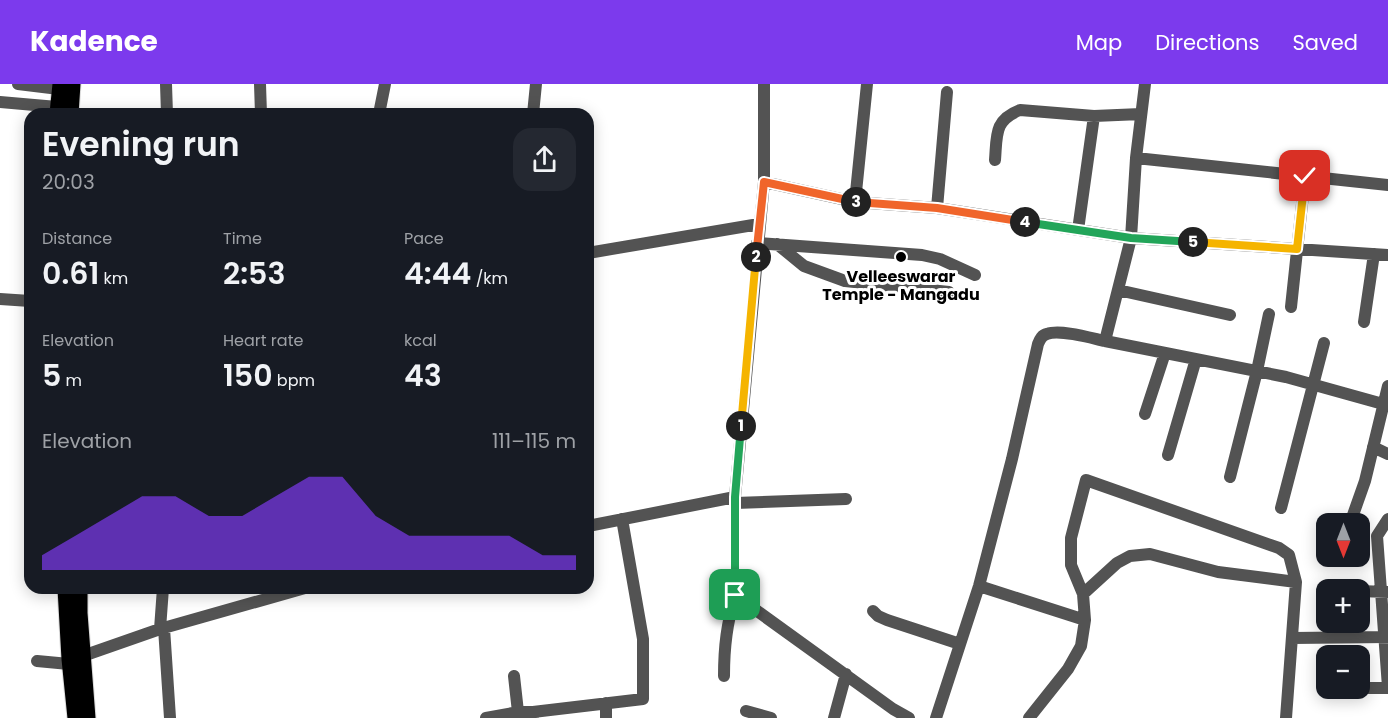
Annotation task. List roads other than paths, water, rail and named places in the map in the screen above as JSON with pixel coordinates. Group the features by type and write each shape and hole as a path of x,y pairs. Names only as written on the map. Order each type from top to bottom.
{"main road":[{"path":"62,108 64,86"},
{"path":"66,594 74,660 88,718"},
{"path":"75,718 74,660 80,594"}],"street":[{"path":"18,84 64,86"},
{"path":"166,84 167,108"},
{"path":"260,84 261,108"},
{"path":"380,108 385,84"},
{"path":"534,108 536,84"},
{"path":"724,675 724,641 735,595 735,500 764,182 764,84"},
{"path":"855,202 867,84"},
{"path":"1105,341 1131,238 1136,158 1145,84"},
{"path":"937,208 947,92"},
{"path":"0,102 37,108"},
{"path":"995,160 998,128 1010,114 1020,110 1094,116 1141,114"},
{"path":"1078,230 1094,116"},
{"path":"1136,158 1388,184"},
{"path":"1291,307 1305,176"},
{"path":"764,182 855,202 937,208 1131,238 1388,255"},
{"path":"594,252 759,224"},
{"path":"757,243 922,255 940,259 975,275"},
{"path":"777,244 804,266 844,281 949,292"},
{"path":"1364,322 1374,254"},
{"path":"1118,290 1230,315"},
{"path":"0,299 24,301"},
{"path":"1230,477 1269,314"},
{"path":"936,718 979,586 1012,459 1038,344 1042,337 1048,333 1056,333 1105,341 1257,371 1383,404"},
{"path":"1281,508 1324,343"},
{"path":"1145,414 1165,353"},
{"path":"1168,455 1196,359"},
{"path":"1354,513 1365,481 1388,386"},
{"path":"1373,447 1388,454"},
{"path":"1029,718 1068,669 1082,645 1085,620 1083,594 1071,564 1071,538 1086,480 1279,548 1289,555 1296,582 1286,718"},
{"path":"594,525 735,500 846,499"},
{"path":"486,718 518,712 533,715 643,699 643,639 622,519"},
{"path":"1370,688 1388,687 1385,592 1377,536 1388,519"},
{"path":"1083,594 1117,563 1130,556 1150,554 1218,572 1296,582"},
{"path":"979,586 1085,620"},
{"path":"1370,591 1385,592"},
{"path":"163,594 162,629 170,718"},
{"path":"37,661 74,660 162,629 284,594"},
{"path":"735,595 893,709 909,718"},
{"path":"873,611 887,620 960,644"},
{"path":"1292,638 1386,637"},
{"path":"834,718 846,674"},
{"path":"514,676 518,712"},
{"path":"606,703 606,718"},
{"path":"746,711 771,718"}],"place":[{"name":"Velleeswarar Temple - Mangadu","path":"901,257"}]}
